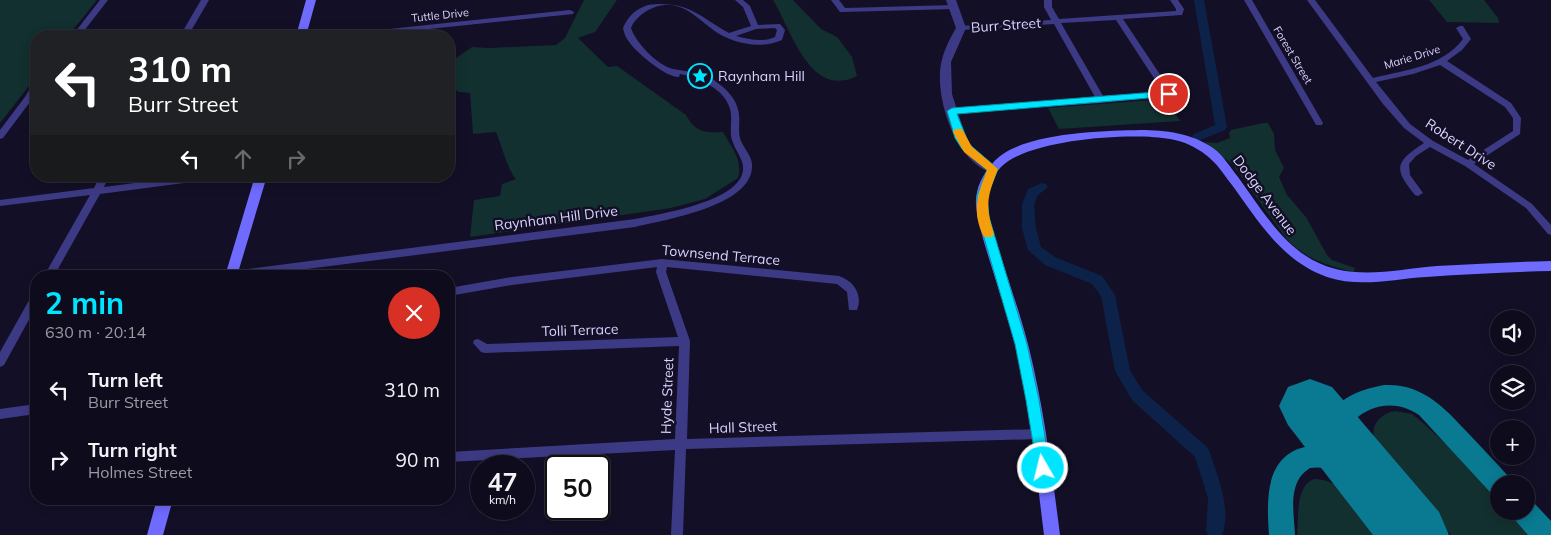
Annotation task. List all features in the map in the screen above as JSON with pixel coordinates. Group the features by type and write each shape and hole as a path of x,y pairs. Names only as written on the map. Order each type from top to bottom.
{"main road":[{"path":"303,30 311,0"},
{"name":"Dodge Avenue","path":"993,169 1014,152 1041,142 1162,133 1191,141 1212,153 1283,245 1299,258 1327,272 1362,278 1424,272 1551,266"},
{"path":"993,169 982,196 983,217 1021,344 1039,434 1052,535"},
{"path":"233,270 258,182"},
{"path":"155,535 164,505"}],"street":[{"path":"81,30 104,0"},
{"path":"188,30 205,0"},
{"path":"739,0 746,6 755,27"},
{"path":"835,0 844,10 952,3 961,28"},
{"name":"Burr Street","path":"993,169 965,146 960,138 945,87 944,70 950,46 961,28 1056,22 1048,8 1048,0"},
{"path":"1100,100 1056,22 1176,14 1180,11 1174,0"},
{"name":"Forest Street","path":"1248,0 1319,123"},
{"name":"Robert Drive","path":"1311,0 1386,102 1407,126 1430,143 1468,164 1529,206 1551,231"},
{"name":"Raynham Hill Drive","path":"277,270 635,223 668,216 720,199 741,185 747,173 748,165 735,138 737,118 733,104 712,82 692,76 685,77 658,65 631,39 628,32 628,24 638,13 659,4 678,3 723,34 730,36 753,42 767,43 776,40 781,35 777,26 769,25 755,27 730,36"},
{"name":"Tuttle Drive","path":"399,30 570,12"},
{"path":"952,111 1169,94 1119,18"},
{"name":"Marie Drive","path":"1371,81 1442,62 1462,48 1467,39 1460,28"},
{"path":"1442,62 1508,105 1517,118 1517,132 1468,164"},
{"path":"0,136 30,99"},
{"path":"1418,194 1407,180 1403,169 1406,158 1430,143"},
{"path":"52,270 102,182"},
{"path":"0,203 168,182"},
{"name":"Townsend Terrace","path":"455,291 512,281 662,262 839,280 852,291 854,298 853,307"},
{"name":"Hyde Street","path":"662,262 661,272 685,341 677,535"},
{"path":"0,362 30,309"},
{"name":"Tolli Terrace","path":"478,343 485,349 685,341"},
{"path":"0,414 30,409"},
{"name":"Hall Street","path":"455,457 680,444 1039,434"}],"green space":[{"path":"0,0 97,0 73,30 30,30 30,85 0,123"},
{"path":"584,0 617,0 595,32 578,38 608,67 617,66 686,115 689,121 697,128 706,132 723,132 738,160 738,178 705,199 671,208 470,237 474,200 500,196 502,184 516,179 507,163 496,132 473,134 470,93 459,92 455,89 455,59 472,47 556,45 565,38"},
{"path":"773,0 793,0 821,29 837,37 852,57 857,76 841,81 827,78 815,70 804,58 795,43"},
{"path":"1429,0 1484,0 1498,18 1499,23 1447,22"},
{"path":"1166,99 1180,121 1059,129 1048,108"},
{"path":"1268,123 1274,134 1275,150 1284,168 1279,177 1287,195 1306,217 1327,255 1332,260 1355,268 1354,272 1317,261 1293,245 1233,165 1204,142 1217,143 1230,138 1229,133 1231,130"},
{"path":"1390,412 1412,414 1468,464 1490,487 1490,520 1520,520 1534,535 1451,535 1386,459 1375,441 1375,425 1381,417"},
{"path":"1314,479 1335,485 1344,491 1379,535 1297,535 1301,495 1308,483"}],"waterway":[{"path":"1198,137 1221,127 1199,0"},
{"path":"1042,187 1033,192 1028,205 1029,228 1035,250 1050,261 1097,280 1108,295 1123,371 1137,395 1202,453 1216,498 1215,530"}],"taxiway":[{"path":"1349,454 1340,433 1340,423 1344,414 1362,401 1384,395 1404,396 1420,403 1434,413 1491,475"},
{"path":"1282,535 1280,506 1282,488 1285,478 1296,463 1312,456 1331,457 1341,461 1367,478"},
{"path":"1532,520 1546,535"}],"runway":[{"path":"1310,406 1415,535"}],"slow traffic":[{"path":"958,132 968,149 993,169 982,196 983,217 988,234"}],"place":[{"name":"Raynham Hill","path":"700,76"}],"route":[{"path":"1043,468 1027,369 983,217 982,196 993,169 965,146 960,138 952,111 1169,94"}]}
